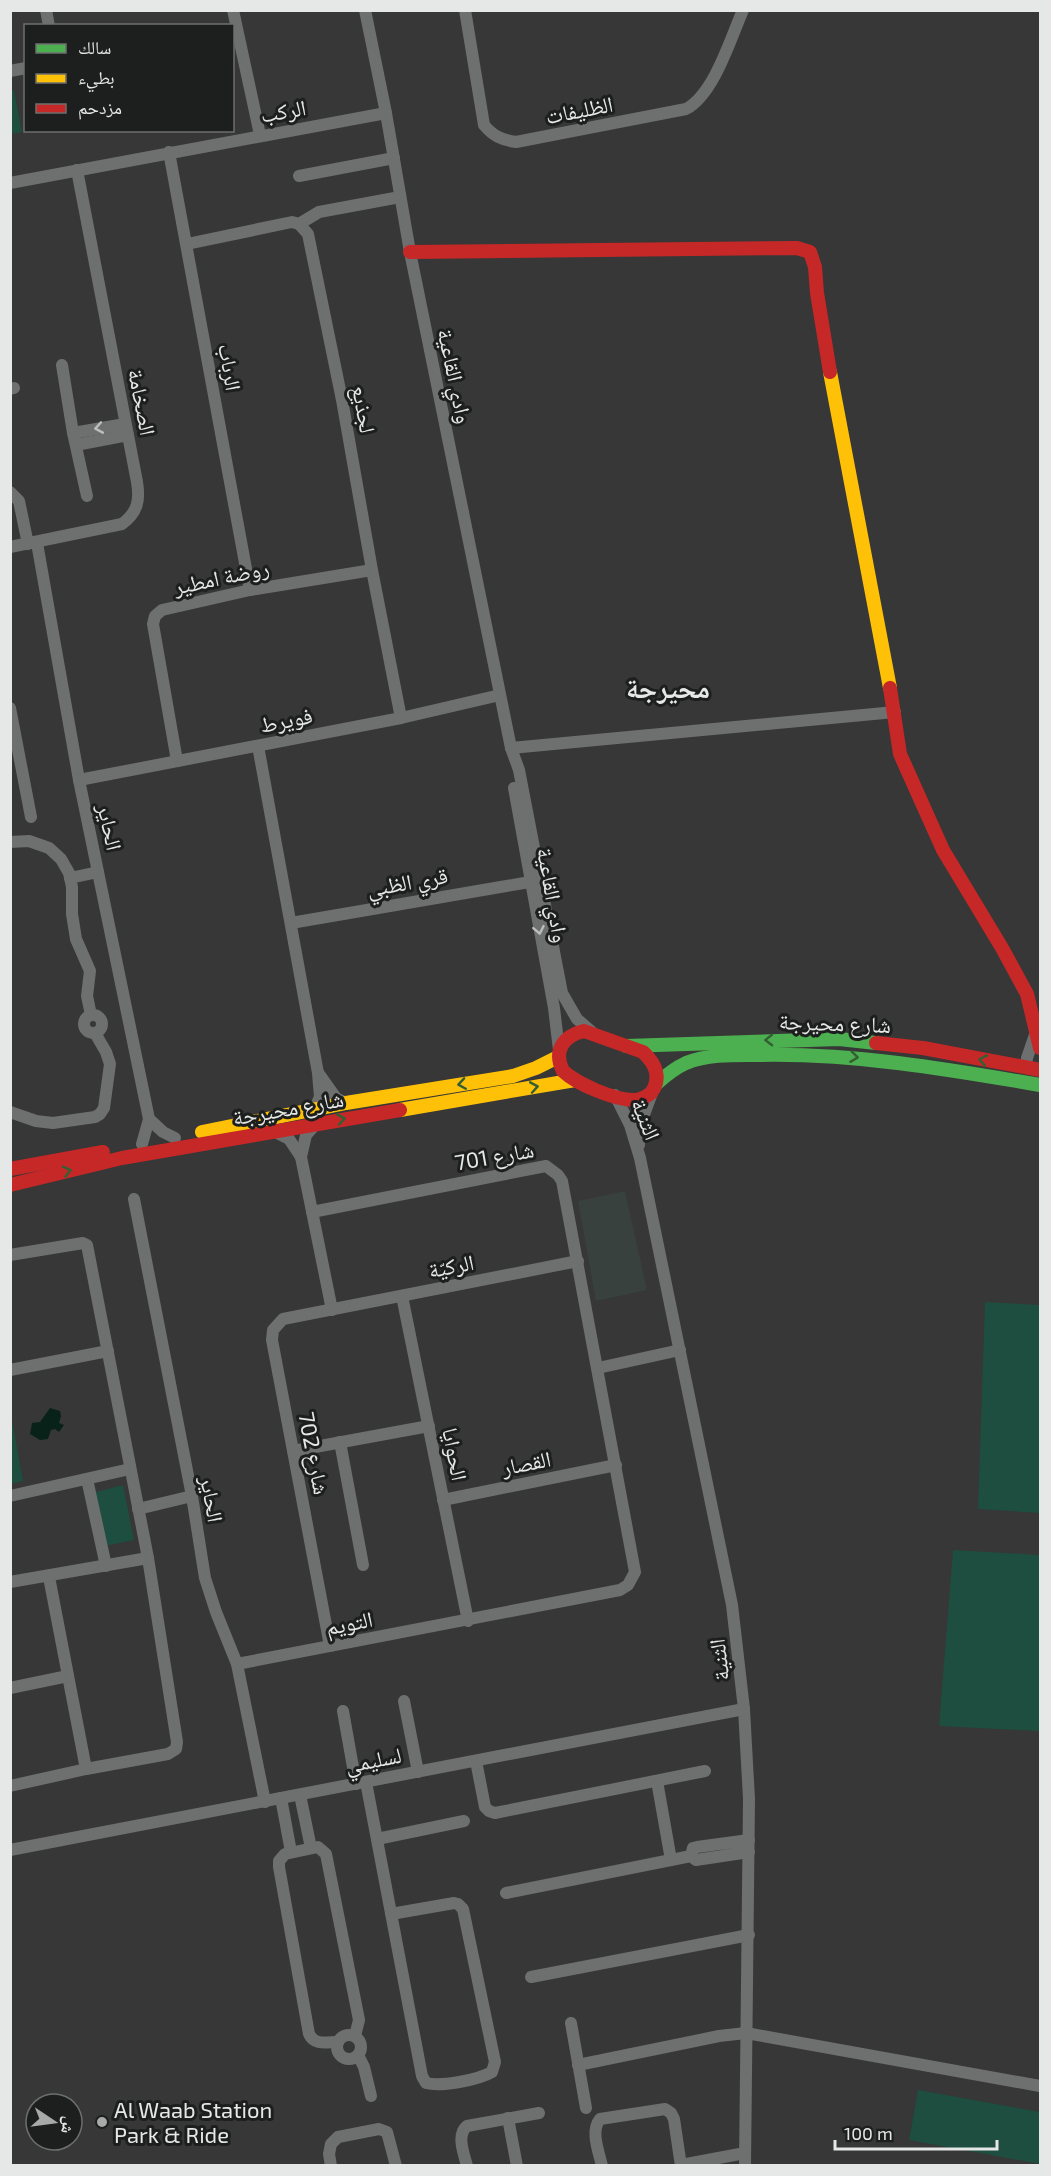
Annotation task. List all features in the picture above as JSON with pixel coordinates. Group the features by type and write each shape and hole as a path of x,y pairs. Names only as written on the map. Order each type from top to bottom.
{"street":[{"name":"وادي القاعية","path":"365,10 386,113 410,252 511,748 519,770 562,993 577,1019 592,1032"},
{"name":"الظليفات","path":"465,10 484,125 498,138 516,142 686,109 693,105 708,88 743,10"},
{"path":"234,28 261,135"},
{"name":"الركب","path":"10,183 386,113"},
{"name":"الرباب","path":"169,152 188,244 250,590"},
{"path":"299,176 394,158"},
{"name":"الصخامة","path":"10,547 122,524 130,518 138,505 140,496 77,170"},
{"path":"188,244 292,222 299,224 319,212 400,197"},
{"name":"لجذيع","path":"299,224 308,234 342,400 401,718"},
{"path":"410,252 715,248 797,248 810,252 815,267 835,404 895,712 900,754 943,850 1027,994 1041,1048"},
{"path":"62,365 87,496"},
{"path":"75,439 127,429"},
{"name":"الحاير","path":"10,492 19,501 33,543 149,1119 142,1144"},
{"name":"روضة امطير","path":"177,761 153,624 155,616 162,610 250,590 372,570"},
{"name":"فويرط","path":"80,780 401,718 500,695"},
{"path":"10,708 31,817"},
{"path":"511,748 895,712"},
{"path":"258,746 318,1073 320,1097 315,1117 306,1135 302,1157 332,1310"},
{"name":"وادي القاعية","path":"511,748 510,765 554,1008 559,1053"},
{"path":"10,778 23,776"},
{"path":"10,842 29,841 49,848 61,859 70,879 73,894 72,914 76,939 90,970 87,996 90,1015 84,1026 90,1032 95,1032 111,1064 105,1104 100,1114 95,1117 53,1123 36,1121 10,1112"},
{"path":"70,879 98,872"},
{"name":"قري الظبي","path":"291,923 530,882"},
{"name":"شارع محيرجة","path":"10,1185 122,1158 271,1131 315,1117 346,1103 513,1076 536,1068 559,1053 568,1036 584,1031 592,1032"},
{"path":"1023,1083 1027,1058 1036,1031"},
{"path":"592,1032 651,1058 656,1065 658,1075 655,1087"},
{"name":"شارع محيرجة","path":"626,1046 839,1039 923,1048 1041,1070"},
{"path":"559,1053 563,1071 575,1080"},
{"name":"شارع محيرجة","path":"10,1168 176,1138 575,1080 636,1100 642,1098 677,1068 702,1059 733,1056 804,1054 847,1056 1041,1085"},
{"path":"318,1073 336,1098 346,1103"},
{"name":"الثنية","path":"640,1158 641,1124 655,1087"},
{"name":"الثنية","path":"615,1095 630,1125 640,1158 732,1605 744,1709 749,1846 749,1935 742,2162"},
{"path":"149,1119 163,1132 176,1138"},
{"path":"271,1131 289,1139 302,1157"},
{"name":"شارع 701","path":"312,1212 546,1166 562,1181 636,1568 634,1577 620,1590 468,1621"},
{"name":"الحاير","path":"134,1199 206,1578 237,1664 265,1802"},
{"path":"10,1255 85,1243 148,1558 177,1745 168,1754 10,1786"},
{"name":"الركيّة","path":"332,1310 578,1261"},
{"name":"الحوايا","path":"402,1296 468,1621"},
{"name":"شارع 702","path":"330,1646 272,1340 273,1330 283,1320 332,1310"},
{"path":"598,1368 680,1350"},
{"path":"10,1370 108,1351"},
{"path":"293,1450 429,1426"},
{"path":"340,1442 363,1565"},
{"name":"القصار","path":"443,1500 616,1465"},
{"path":"10,1496 130,1469"},
{"path":"87,1479 106,1566"},
{"path":"138,1509 192,1496"},
{"path":"10,1582 148,1558"},
{"path":"49,1577 86,1769"},
{"name":"التويم","path":"237,1664 468,1621"},
{"path":"10,1688 68,1676"},
{"path":"404,1701 418,1772"},
{"name":"لسليمي","path":"10,1850 744,1709"},
{"path":"343,1711 376,1839 422,2076 426,2083 435,2086 484,2076 492,2072 495,2062 463,1908 454,1903 391,1914"},
{"path":"476,1761 485,1807 495,1813 705,1771"},
{"path":"657,1781 671,1860"},
{"path":"300,1795 311,1848"},
{"path":"281,1798 291,1852"},
{"path":"376,1839 464,1821"},
{"path":"506,1893 690,1856 693,1848 697,1847 749,1846"},
{"path":"355,2037 359,2020 326,1854 321,1847 291,1852 281,1857 279,1867 308,2029 312,2039 318,2043 338,2042 344,2036 355,2037 360,2043 358,2055 364,2067 371,2097"},
{"path":"531,1977 749,1935"},
{"path":"571,2024 586,2108"},
{"path":"578,2065 719,2036 746,2033 1041,2086"},
{"path":"338,2042 338,2050 343,2057 350,2058 358,2055"},
{"path":"602,2166 595,2130 600,2119 665,2109 674,2119 681,2165 742,2162"},
{"path":"467,2166 461,2138 462,2130 466,2126 539,2113"},
{"path":"508,2118 517,2166"},
{"path":"331,2166 329,2154 331,2144 338,2137 379,2129 387,2133 396,2166"}],"shaded area":[{"path":"14,90 22,132 11,134 11,91"},
{"path":"625,1191 647,1290 596,1301 578,1201"},
{"path":"985,1302 1040,1305 1040,1513 978,1509"},
{"path":"50,1408 60,1411 59,1423 64,1425 59,1432 55,1429 51,1430 48,1439 40,1440 30,1434 32,1423 40,1422"},
{"path":"11,1415 23,1481 10,1484"},
{"path":"123,1485 134,1540 105,1546 96,1492"},
{"path":"953,1550 1040,1555 1040,1731 939,1726"},
{"path":"918,2090 1040,2112 1040,2164 909,2140"}],"traffic: fast":[{"path":"626,1046 839,1039 876,1043"},
{"path":"656,1084 682,1065 703,1058 731,1055 794,1055 900,1063 1040,1085"}],"traffic: slow":[{"path":"830,372 890,688"},
{"path":"202,1132 346,1103 513,1076 558,1057"},
{"path":"400,1110 575,1080"}],"traffic: jam":[{"path":"410,252 797,248 810,252 815,267 830,372"},
{"path":"890,688 900,754 943,850 1027,994 1040,1048"},
{"path":"584,1031 643,1052 656,1071 656,1082 651,1093 637,1100 616,1097 586,1086 563,1071 559,1057 562,1045 570,1037 584,1031"},
{"path":"876,1043 923,1048 1040,1070"},
{"path":"10,1185 122,1158 400,1110"},
{"path":"10,1169 103,1152"}],"place":[{"name":"Al Waab Station Park & Ride","path":"102,2122"}],"district":[{"name":"محيرجة","path":"668,687"}]}
